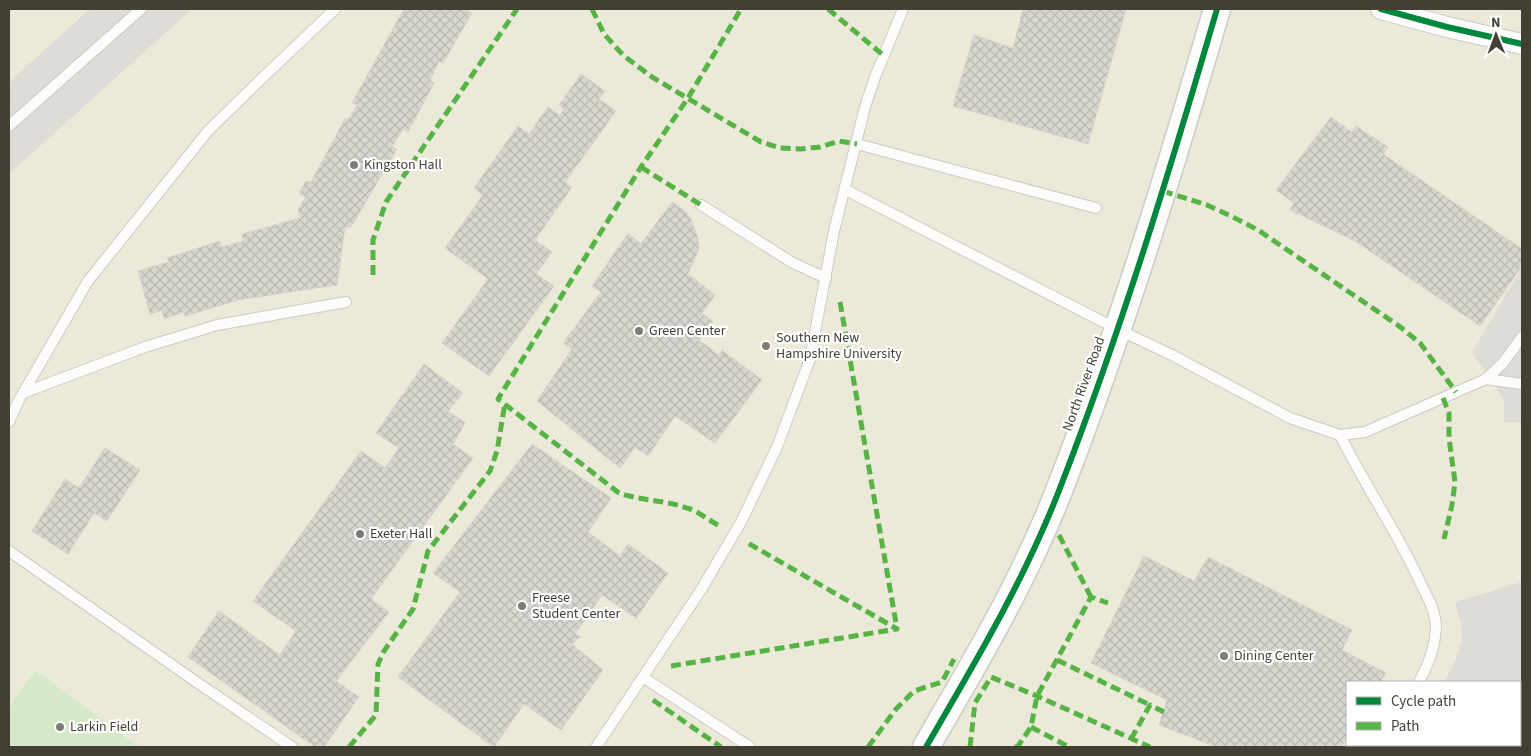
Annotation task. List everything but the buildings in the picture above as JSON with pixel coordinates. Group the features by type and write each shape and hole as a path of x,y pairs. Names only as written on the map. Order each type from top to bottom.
{"street":[{"name":"North River Road","path":"926,747 995,628 1060,489 1117,329 1163,191 1217,9"},
{"path":"1381,9 1447,27 1522,44"}],"lane":[{"path":"9,126 141,9"},
{"path":"9,422 23,393 88,281 150,202 208,132 335,9"},
{"path":"596,747 686,615 745,513 778,447 810,359 834,231 846,190 865,107 875,77 903,9"},
{"path":"857,144 1096,208"},
{"path":"846,190 1117,329 1172,355 1290,418 1340,435 1365,432 1486,379 1503,363 1522,337"},
{"path":"701,205 793,263 826,278"},
{"path":"23,393 145,347 217,325 346,302"},
{"path":"1486,379 1522,384"},
{"path":"1340,435 1358,470 1410,559 1432,607 1436,626 1434,646 1419,681"},
{"path":"9,551 194,682 292,747"},
{"path":"644,678 750,747"}],"shaded area":[{"name":"Southern New Hampshire University","path":"9,9 1522,9 1522,747 9,747"},
{"path":"90,9 192,9 9,174 9,82"},
{"path":"1522,268 1522,422 1504,422 1504,400 1472,352"},
{"path":"1522,582 1521,696 1521,681 1445,681 1462,642 1461,624 1455,602"}],"green space":[{"name":"Larkin Field","path":"35,671 139,747 9,747 9,707"}],"marked path":[{"path":"373,275 373,240 386,202 517,9"},
{"path":"592,9 604,34 623,55 652,77 761,142 780,148 801,149 820,147 839,141 857,144"},
{"path":"718,525 687,508 619,493 498,399 641,167 688,98 741,9"},
{"path":"828,9 883,55"},
{"path":"641,167 701,205"},
{"path":"1163,191 1207,205 1258,230 1399,326 1420,343 1456,392"},
{"path":"840,302 897,629"},
{"path":"1443,398 1449,413 1449,438 1455,482 1444,539"},
{"path":"349,747 376,715 378,664 384,651 413,609 428,551 490,471 497,451 505,403"},
{"path":"1059,535 1091,597"},
{"path":"671,666 897,629 746,542"},
{"path":"1015,747 1018,746 1031,727 1037,696 1091,597 1108,603"},
{"path":"868,747 896,709 914,691 942,682 954,659"},
{"path":"1057,660 1150,705"},
{"path":"970,747 975,703 991,677 1150,747"},
{"path":"653,700 721,747"},
{"path":"1131,739 1150,705 1164,712"},
{"path":"1031,727 1069,747"}],"cycle path":[{"path":"926,747 981,652 1015,588 1060,488 1104,370 1144,250 1217,9"},
{"path":"1381,9 1447,27 1522,44"}],"place":[{"name":"Kingston Hall","path":"354,165"},
{"name":"Green Center","path":"639,331"},
{"name":"Southern New Hampshire University","path":"766,346"},
{"name":"Exeter Hall","path":"360,534"},
{"name":"Freese Student Center","path":"522,606"},
{"name":"Dining Center","path":"1224,656"},
{"name":"Larkin Field","path":"60,727"}]}
